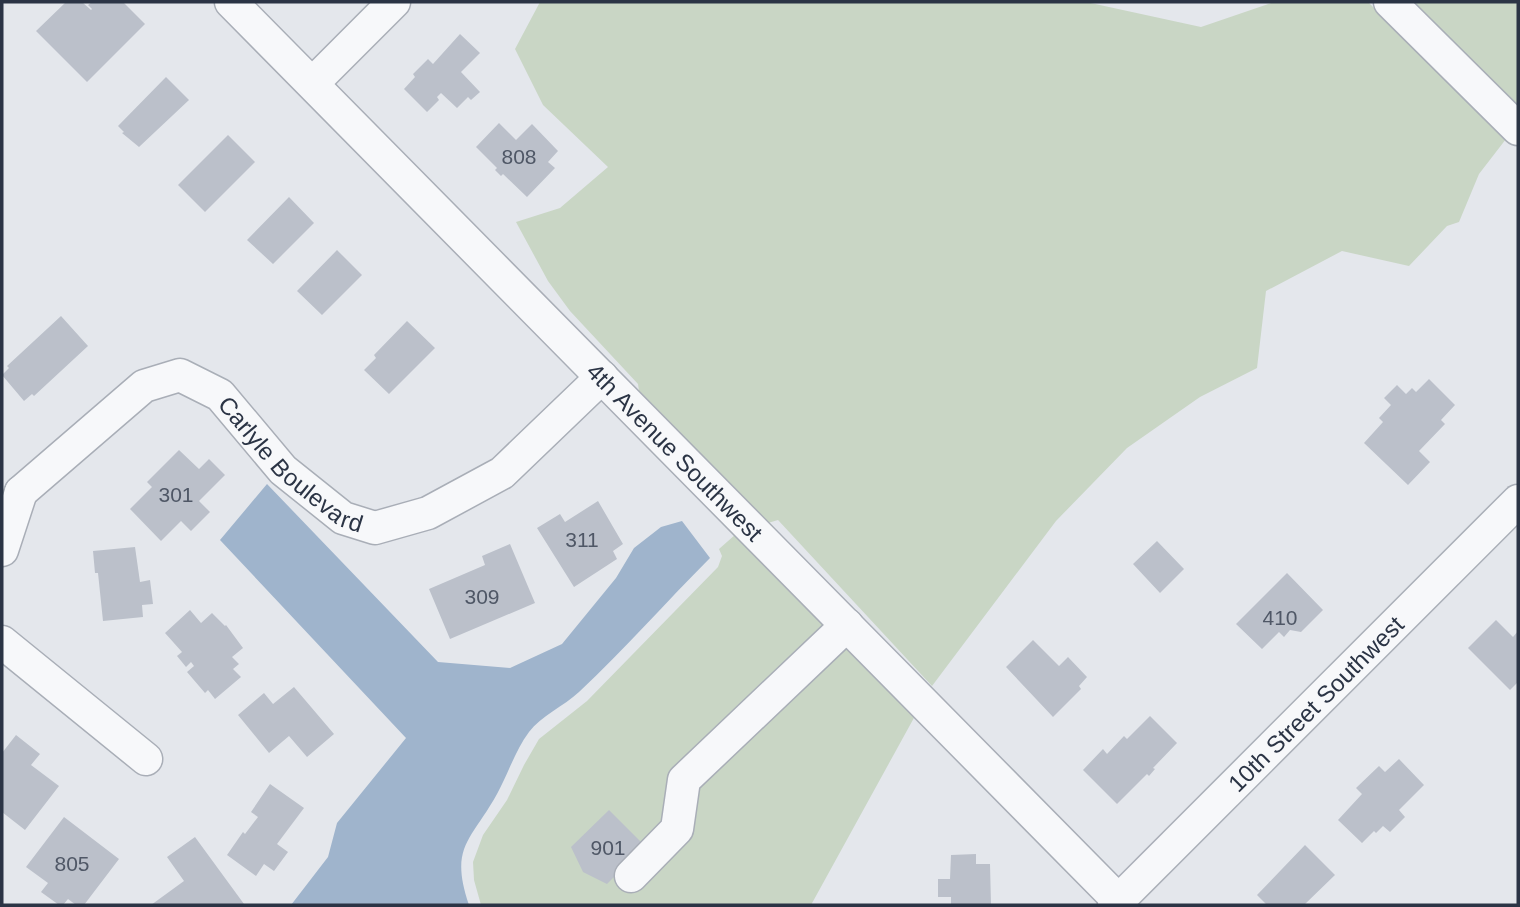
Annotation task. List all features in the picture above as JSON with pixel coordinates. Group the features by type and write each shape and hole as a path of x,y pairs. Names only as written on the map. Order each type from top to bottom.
{"street":[{"name":"4th Avenue Southwest","path":"231,2 847,625 1117,903"},
{"path":"313,83 394,2"},
{"path":"1390,2 1518,129"},
{"name":"Carlyle Boulevard","path":"11,483 144,386 180,375 220,395 283,470 343,518 375,528 428,513 502,473 603,377"},
{"path":"2,550 11,483"},
{"name":"10th Street Southwest","path":"1117,903 1518,501"},
{"path":"631,876 677,829 684,780 847,625"},
{"path":"2,642 146,759"}],"green space":[{"path":"540,2 1086,2 1201,27 1274,2 1368,2 1506,139 1479,174 1459,222 1447,226 1409,266 1342,251 1266,291 1257,368 1200,397 1127,448 1056,521 932,686 778,520 768,523 639,391 638,384 570,311 548,281 516,222 560,208 608,167 543,105 515,49"},
{"path":"1412,2 1518,2 1518,107"},
{"path":"736,534 915,716 811,905 481,905 474,880 473,862 483,835 507,800 539,739 587,701 718,567 722,556 719,549"}],"water":[{"path":"267,484 438,662 510,668 562,644 616,578 634,548 661,527 682,521 710,558 596,676 529,732 497,794 471,834 462,856 463,885 469,905 291,905 328,857 337,823 406,738 220,540"}],"building":[{"path":"66,2 82,2 91,10 88,5 92,2 123,2 145,24 87,82 36,31"},
{"path":"460,34 480,53 461,72 480,92 471,100 468,97 457,108 441,93 437,97 439,100 427,112 404,89 415,77 413,74 428,59 433,64"},
{"path":"166,77 189,100 139,147 122,133 124,132 118,126"},
{"path":"499,123 516,140 532,124 558,151 548,162 555,168 527,197 503,174 501,176 495,170 497,168 476,147"},
{"path":"228,135 255,162 205,212 178,185"},
{"path":"289,197 314,223 273,264 247,240"},
{"path":"337,250 362,275 322,315 297,291"},
{"path":"61,316 88,346 34,396 32,394 24,401 2,375 9,368 7,366"},
{"path":"407,321 435,348 389,394 364,370 376,358 374,355"},
{"path":"1429,379 1455,405 1441,420 1445,424 1419,451 1430,462 1408,485 1364,443 1383,422 1379,418 1391,405 1384,398 1397,385 1406,394 1412,388 1416,392"},
{"path":"179,450 199,469 209,459 225,475 199,501 210,512 191,531 181,521 161,541 130,509 152,487 147,482"},
{"path":"598,501 623,544 613,551 617,559 574,587 537,528 560,514 565,522"},
{"path":"1157,541 1184,569 1160,593 1133,564"},
{"path":"510,544 535,603 450,639 429,589 485,565 482,556"},
{"path":"135,547 140,582 150,580 153,604 142,605 143,617 103,621 93,551"},
{"path":"1287,573 1323,610 1301,632 1290,630 1284,637 1279,632 1262,649 1236,624"},
{"path":"190,610 201,623 212,613 226,625 243,648 232,657 239,664 233,669 241,677 215,699 208,690 205,693 187,672 194,666 191,662 186,667 177,656 182,652 165,633"},
{"path":"1496,620 1513,637 1518,631 1518,682 1510,690 1468,648"},
{"path":"1033,640 1059,666 1068,657 1087,677 1079,686 1081,689 1053,717 1006,667"},
{"path":"294,687 334,734 307,757 289,736 269,753 238,715 264,693 273,704"},
{"path":"1150,716 1177,743 1153,768 1155,769 1149,776 1147,774 1117,804 1083,770 1103,749 1107,754 1124,736 1127,739"},
{"path":"16,735 40,754 31,765 59,786 25,830 2,812 2,753"},
{"path":"1399,759 1424,785 1399,810 1405,817 1390,832 1383,826 1362,843 1338,820 1362,794 1356,788 1379,766 1385,772"},
{"path":"270,784 304,808 277,844 288,852 274,871 264,864 256,876 227,855 243,832 245,834 258,817 251,812"},
{"path":"609,810 645,846 607,884 583,872 571,847"},
{"path":"64,817 119,859 84,905 76,905 68,899 63,905 59,905 41,892 48,883 26,867"},
{"path":"195,837 244,904 151,905 184,881 167,857"},
{"path":"1305,845 1335,875 1304,905 1267,905 1257,895"},
{"path":"976,854 976,864 990,864 991,905 951,905 951,897 938,897 938,879 950,879 951,855"}]}
